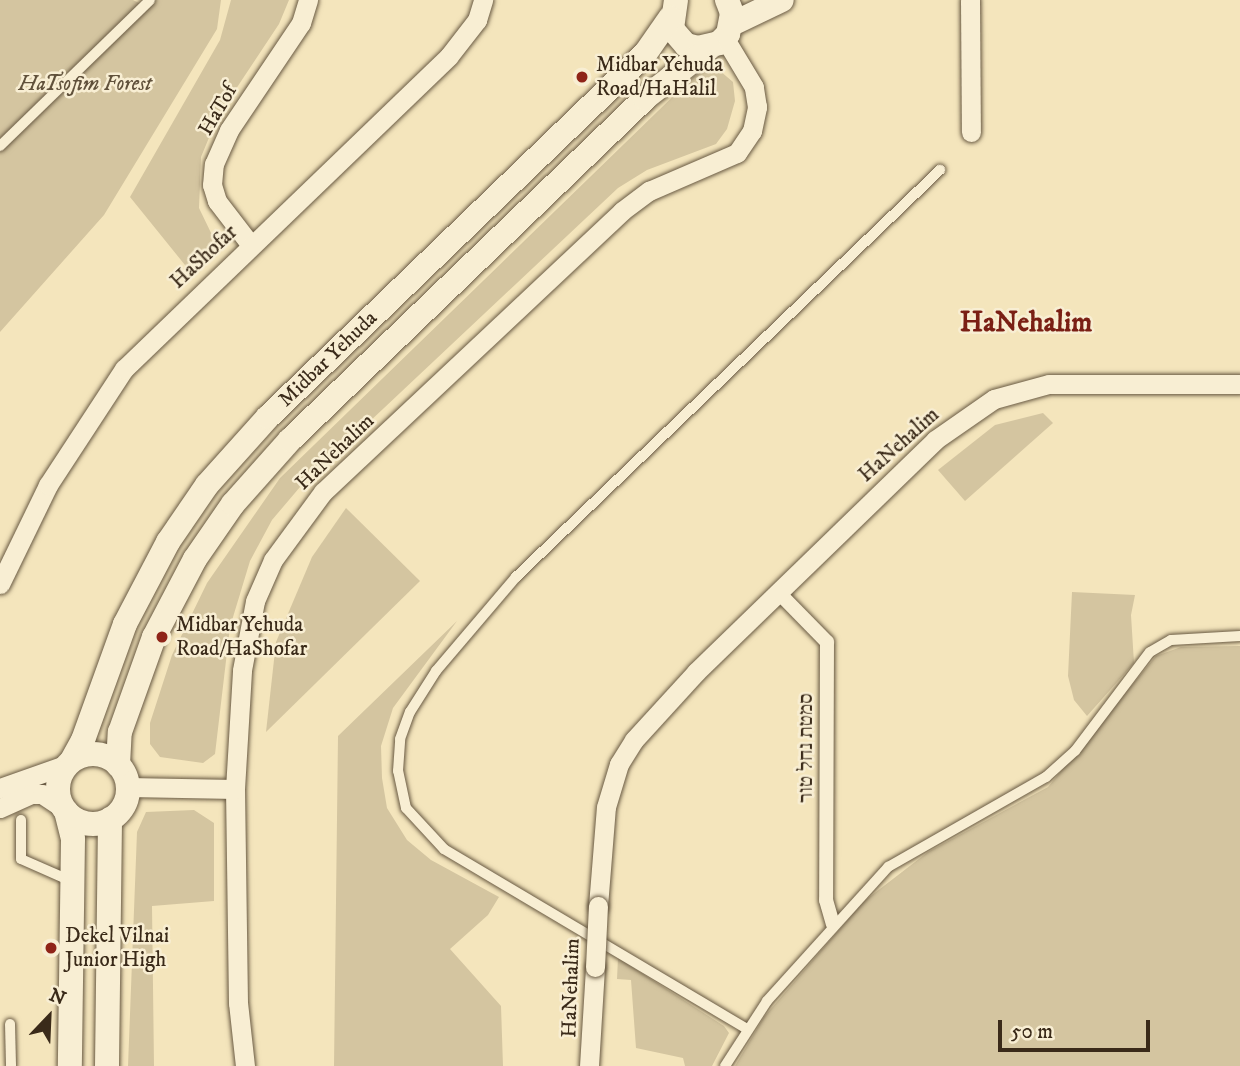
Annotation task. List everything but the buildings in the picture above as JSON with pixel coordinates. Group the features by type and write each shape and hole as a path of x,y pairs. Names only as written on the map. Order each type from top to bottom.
{"street":[{"name":"HaTof","path":"250,244 217,201 212,185 214,164 229,130 301,23 308,0"},
{"name":"HaShofar","path":"0,584 48,485 94,410 148,344 449,56 477,20 483,0"},
{"name":"Midbar Yehuda","path":"123,776 120,732 154,637 195,559 233,504 290,440 676,70 723,27 782,0"},
{"path":"970,0 971,132"},
{"name":"Midbar Yehuda","path":"70,762 138,596 168,542 207,485 268,417 645,54 673,9"},
{"path":"673,9 677,38 686,45 723,27"},
{"name":"HaNehalim","path":"245,1066 238,1003 235,789 242,670 255,601 273,560 323,492 622,211 649,191 737,153 752,131 757,107 754,87 723,27"},
{"name":"HaNehalim","path":"589,1066 606,807 619,764 663,708 935,440 994,399 1063,383 1240,384"},
{"name":"סמטת נחל טור","path":"778,592 827,642 826,900 834,924"},
{"path":"0,788 99,754 123,776 235,789"},
{"path":"70,762 58,780 73,839 70,1066"},
{"path":"107,1066 110,819 126,801 123,776"},
{"path":"0,808 31,794 41,794 82,822 110,819"}],"lane":[{"path":"0,146 150,0"},
{"path":"747,1029 444,849 406,808 398,771 400,739 410,712 436,671 516,577 940,170"},
{"path":"725,1066 747,1029 834,924 896,861 1046,776 1075,751 1150,652 1171,640 1240,636"},
{"path":"21,820 21,859 73,882"},
{"path":"10,1024 10,1066"}],"green space":[{"name":"HaTsofim Forest","path":"0,0 133,0 145,6 152,0 221,0 217,29 104,215 0,332"},
{"path":"231,0 289,0 279,24 218,116 201,157 199,208 213,237 210,253 189,270 130,197 220,40"},
{"path":"713,65 733,82 735,101 727,129 716,144 647,170 618,188 300,487 272,520 250,561 230,627 215,754 203,763 160,757 150,744 150,723 172,655 207,583 280,478 693,77"},
{"path":"1043,413 1053,423 965,501 938,470 995,425"},
{"path":"346,508 420,581 266,732 276,642 312,557"},
{"path":"1072,592 1135,595 1131,615 1134,663 1087,716 1074,700 1068,676"},
{"path":"457,621 393,708 381,746 382,778 387,808 407,840 431,860 499,897 488,915 450,949 501,1006 503,1066 334,1066 338,736"},
{"path":"1240,646 1240,1066 735,1066 764,1017 863,902 928,852 1048,787 1156,656 1181,647"},
{"path":"194,810 214,823 214,901 152,906 154,1066 128,1066 137,832 146,812"},
{"path":"618,958 724,1026 729,1033 712,1066 685,1066 683,1058 636,1048 631,980 617,979"}],"place":[{"name":"Midbar Yehuda Road/HaHalil","path":"582,77"},
{"name":"Midbar Yehuda Road/HaShofar","path":"162,637"},
{"name":"Dekel Vilnai Junior High","path":"51,948"}],"district":[{"name":"HaNehalim","path":"1026,323"}]}
